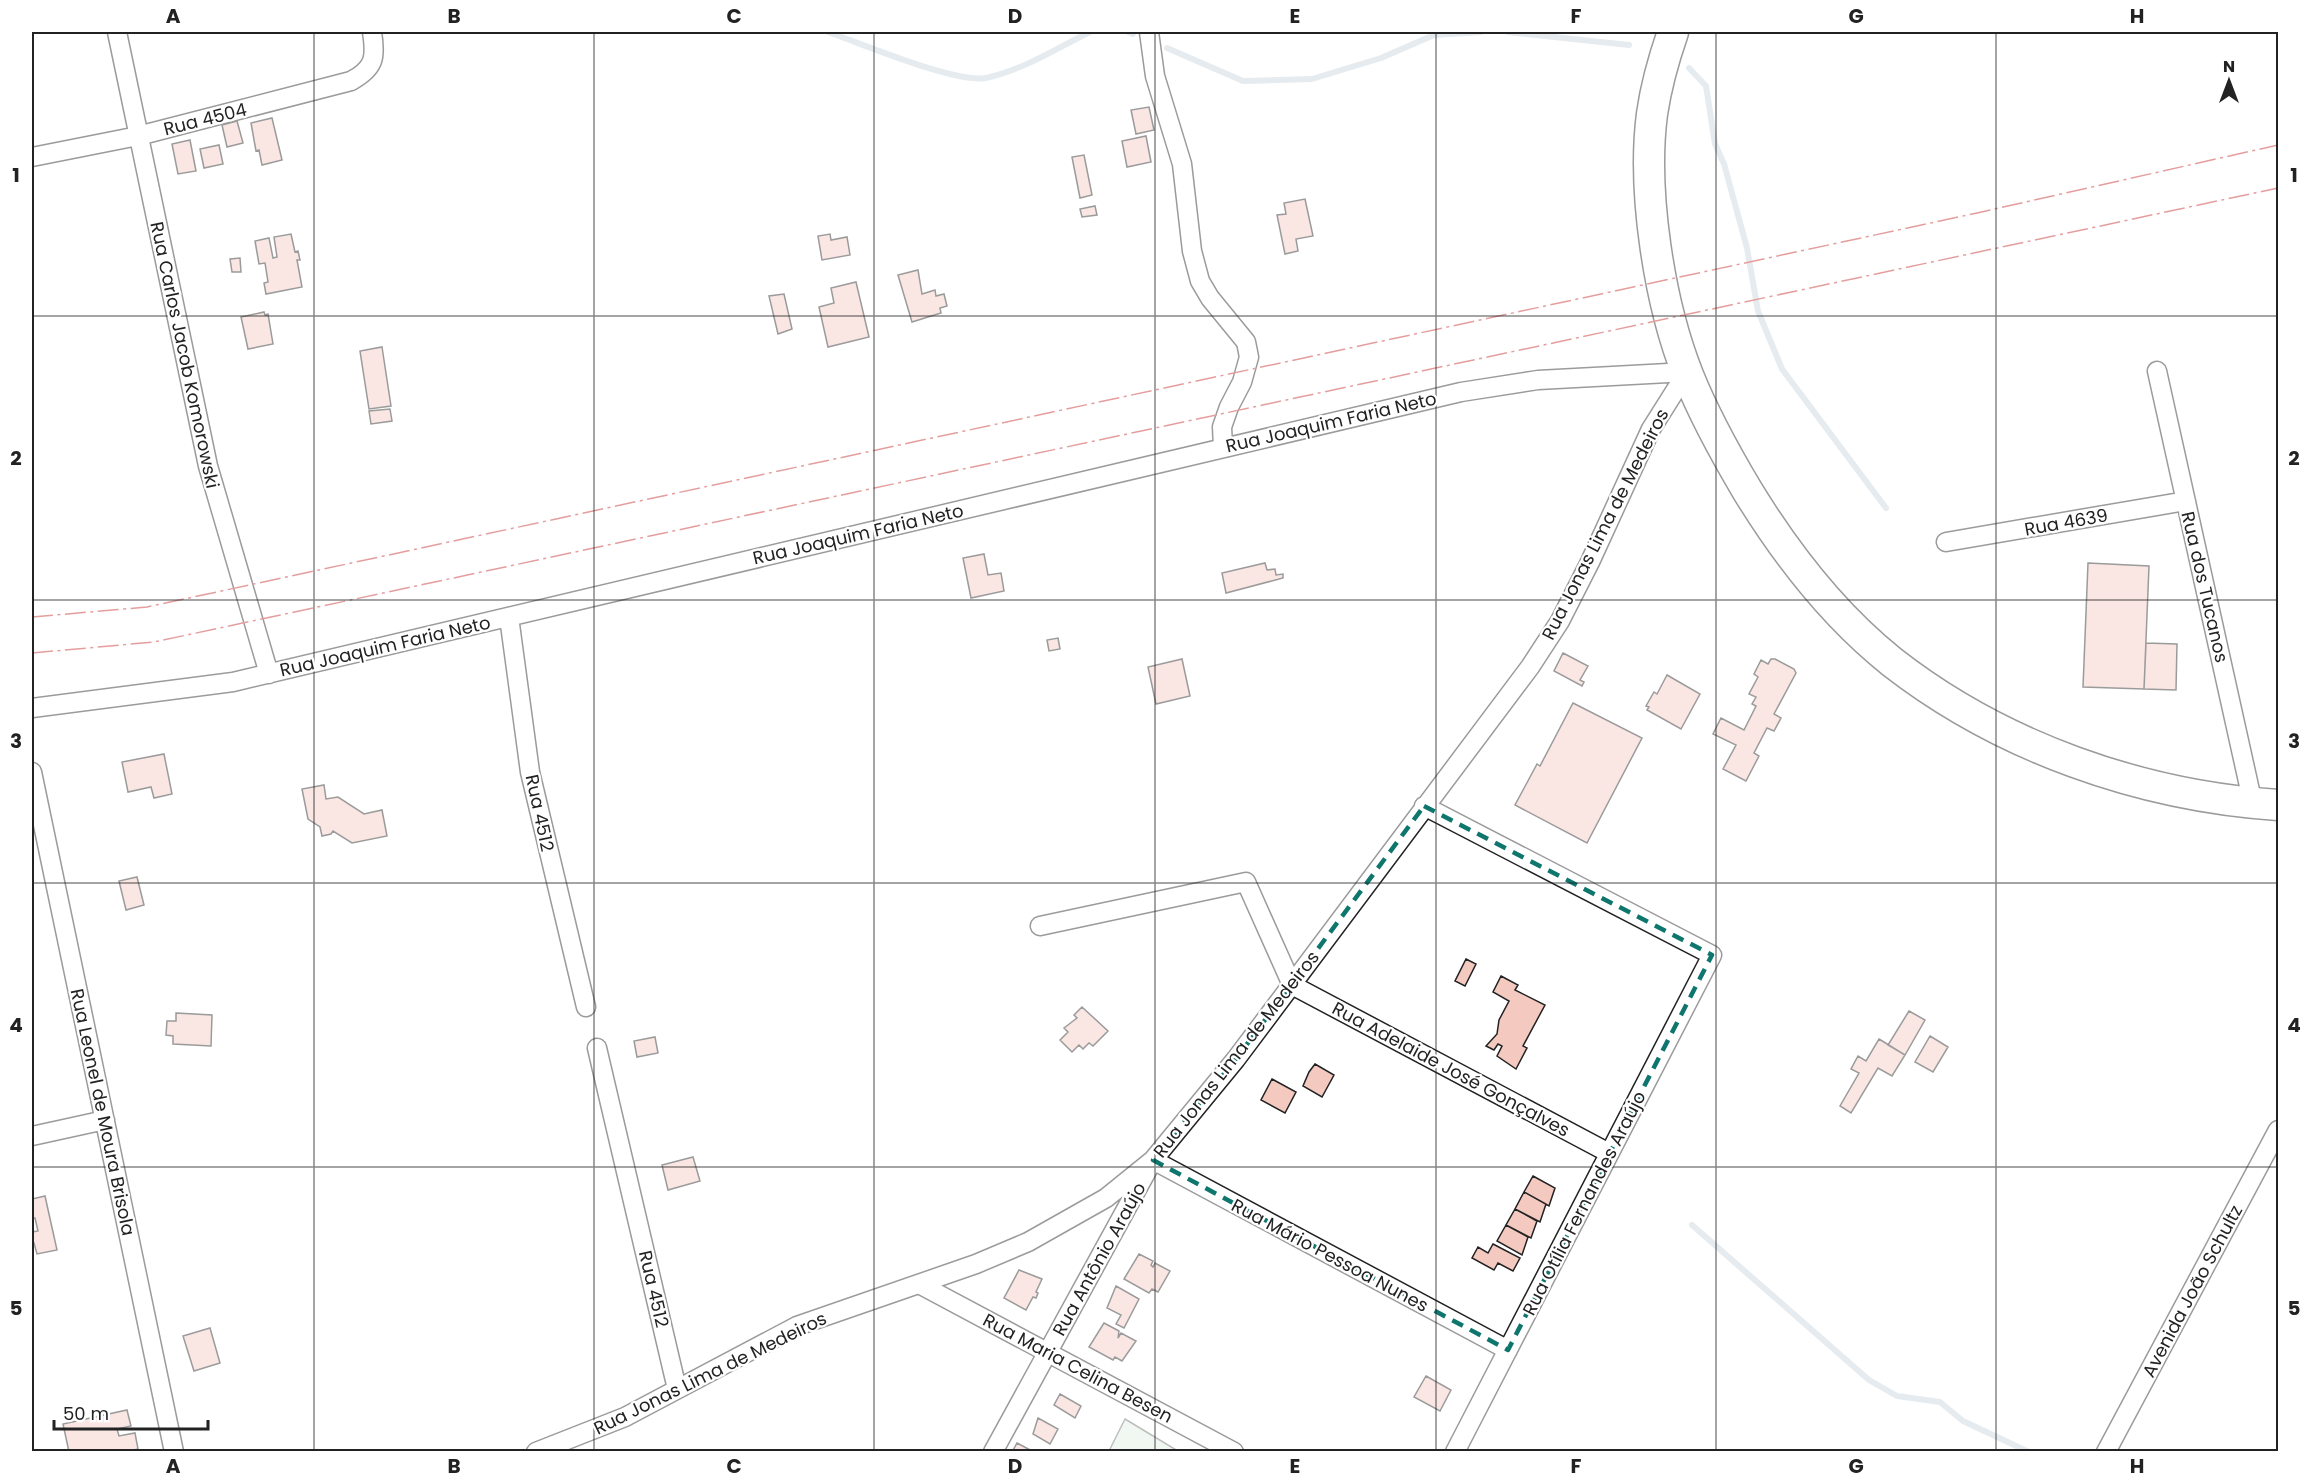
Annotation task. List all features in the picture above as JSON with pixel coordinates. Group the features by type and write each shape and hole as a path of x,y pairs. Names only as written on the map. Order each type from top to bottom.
{"main road":[{"path":"1673,32 1663,63 1652,114 1650,166 1653,222 1666,300 1686,372 1707,419 1778,541 1831,604 1891,661 1998,729 2115,776 2184,793 2266,804"}],"street":[{"name":"Rua Carlos Jacob Komorowski","path":"117,32 205,454 269,674"},
{"name":"Rua 4504","path":"32,157 138,136 351,81 364,74 371,64 375,51 372,32"},
{"path":"1149,32 1155,75 1182,164 1192,251 1200,281 1210,298 1246,342 1249,357 1242,382 1226,417 1223,447"},
{"name":"Rua dos Tucanos","path":"2157,371 2186,501 2266,804"},
{"name":"Rua Joaquim Faria Neto","path":"32,708 233,682 1461,392 1538,380 1686,372"},
{"name":"Rua Jonas Lima de Medeiros","path":"536,1452 625,1417 798,1326 836,1311 921,1285 1028,1242 1075,1218 1106,1198 1153,1160 1236,1059 1530,667 1560,621 1651,429 1686,372"},
{"name":"Rua 4639","path":"1946,542 2186,501"},
{"name":"Rua 4512","path":"509,617 530,772 586,1007"},
{"name":"Rua Leonel de Moura Brisola","path":"32,772 174,1452"},
{"name":"Rua Otília Fernandes Araújo","path":"1424,806 1712,955 1455,1452"},
{"path":"1040,926 1246,882 1292,985"},
{"name":"Rua Adelaide José Gonçalves","path":"1292,985 1609,1153"},
{"name":"Rua 4512","path":"597,1048 677,1389"},
{"path":"32,1136 105,1120"},
{"name":"Avenida João Schultz","path":"2106,1452 2278,1130"},
{"name":"Rua Mário Pessoa Nunes","path":"1153,1160 1508,1350"},
{"name":"Rua Antônio Araújo","path":"993,1452 1153,1160"},
{"name":"Rua Maria Celina Besen","path":"921,1285 1234,1452"}],"highlighted area":[{"path":"1424,806 1712,955 1508,1350 1153,1160 1236,1059"}],"green space":[{"path":"1125,1419 1178,1451 1109,1451"}],"building":[{"path":"1149,107 1154,130 1136,134 1131,110"},
{"path":"272,118 282,160 262,165 259,150 256,151 251,123"},
{"path":"237,121 243,143 227,147 222,125"},
{"path":"1146,136 1151,162 1127,167 1122,141"},
{"path":"190,140 196,171 178,174 172,144"},
{"path":"219,145 223,164 204,168 200,149"},
{"path":"1084,155 1092,195 1080,198 1072,157"},
{"path":"1305,199 1313,236 1296,239 1298,251 1285,254 1277,215 1286,214 1284,203"},
{"path":"1095,206 1097,215 1082,217 1080,209"},
{"path":"291,234 295,252 298,251 300,260 297,260 302,287 266,294 264,283 268,282 265,263 259,264 255,241 269,238 273,258 277,257 274,237"},
{"path":"830,234 831,240 847,237 850,255 822,260 818,236"},
{"path":"240,258 241,272 232,272 230,259"},
{"path":"918,270 922,294 935,290 936,296 944,294 947,306 940,308 941,313 912,322 898,275"},
{"path":"856,282 869,337 828,347 819,307 834,303 831,288"},
{"path":"784,294 792,329 778,334 769,296"},
{"path":"264,312 265,315 268,314 273,344 248,349 241,317"},
{"path":"382,347 391,406 369,409 360,351"},
{"path":"390,409 392,421 371,424 369,411"},
{"path":"984,554 988,575 1001,573 1004,591 971,598 963,558"},
{"path":"1265,563 1267,570 1275,569 1276,575 1283,574 1283,578 1226,593 1222,573"},
{"path":"2088,563 2149,566 2144,689 2083,687"},
{"path":"1058,638 1060,649 1049,651 1047,640"},
{"path":"2146,643 2177,644 2176,690 2144,689"},
{"path":"1563,653 1588,666 1580,680 1584,682 1582,686 1554,671"},
{"path":"1182,659 1190,696 1156,704 1148,667"},
{"path":"1771,659 1794,669 1796,673 1774,714 1781,718 1774,731 1767,728 1754,753 1759,756 1746,781 1723,769 1736,745 1713,734 1721,718 1744,730 1756,706 1752,704 1756,697 1749,694 1758,677 1754,674 1761,660 1768,664"},
{"path":"1667,675 1700,694 1681,729 1647,710 1649,707 1646,706 1654,692 1657,694"},
{"path":"1573,703 1642,738 1587,843 1515,805 1537,764 1540,766"},
{"path":"164,754 172,794 154,798 151,787 128,792 122,762"},
{"path":"324,785 326,799 338,797 364,814 382,810 387,836 352,843 333,831 331,834 322,836 320,827 308,819 302,789"},
{"path":"137,877 144,905 126,910 119,881"},
{"path":"1466,959 1476,964 1465,986 1455,981"},
{"path":"1501,976 1518,985 1515,990 1545,1005 1523,1046 1527,1048 1516,1069 1497,1056 1502,1046 1498,1044 1494,1050 1486,1046 1497,1034 1499,1020 1509,1001 1493,992"},
{"path":"1082,1007 1108,1031 1093,1046 1089,1043 1083,1049 1079,1045 1072,1052 1060,1040 1068,1032 1064,1028 1077,1018 1074,1015"},
{"path":"1909,1011 1925,1020 1905,1055 1888,1045"},
{"path":"176,1013 212,1015 211,1046 173,1044 173,1036 166,1035 167,1021 176,1021"},
{"path":"1930,1036 1948,1047 1933,1072 1915,1062"},
{"path":"655,1037 658,1053 637,1057 634,1041"},
{"path":"1879,1039 1905,1055 1892,1076 1878,1068 1851,1113 1840,1106 1859,1073 1851,1069 1858,1056 1866,1061"},
{"path":"1315,1064 1334,1075 1322,1097 1303,1086"},
{"path":"1272,1079 1296,1092 1285,1113 1261,1100"},
{"path":"693,1157 700,1181 668,1190 662,1165"},
{"path":"1533,1176 1555,1188 1549,1206 1524,1192"},
{"path":"1524,1192 1546,1204 1540,1222 1515,1209"},
{"path":"45,1196 57,1250 37,1254 34,1243 32,1244 32,1232 38,1231 35,1218 32,1218 32,1199"},
{"path":"1515,1209 1537,1221 1531,1238 1506,1225"},
{"path":"1506,1225 1528,1237 1522,1255 1497,1241"},
{"path":"1493,1244 1520,1258 1513,1271 1498,1263 1494,1270 1472,1258 1478,1247 1488,1253"},
{"path":"1139,1254 1153,1261 1151,1265 1153,1267 1155,1263 1170,1271 1158,1292 1152,1289 1149,1293 1124,1279"},
{"path":"1019,1270 1042,1279 1036,1292 1038,1293 1036,1298 1033,1297 1026,1310 1004,1298"},
{"path":"1116,1286 1139,1299 1124,1328 1116,1324 1121,1315 1107,1308"},
{"path":"1104,1323 1119,1331 1118,1338 1121,1333 1136,1341 1122,1361 1115,1357 1113,1360 1089,1347"},
{"path":"210,1328 220,1363 194,1371 183,1336"},
{"path":"1426,1376 1451,1390 1440,1411 1414,1397"},
{"path":"1060,1394 1081,1406 1075,1418 1054,1405"},
{"path":"127,1410 131,1426 117,1429 119,1436 135,1433 138,1449 126,1452 69,1452 63,1424"},
{"path":"1038,1418 1058,1429 1050,1444 1033,1434"},
{"path":"1017,1443 1034,1452 1012,1452"}],"waterway":[{"path":"828,32 931,69 972,78 986,78 1013,70 1090,32"},
{"path":"1128,32 1133,34"},
{"path":"1167,48 1243,81 1312,79 1381,58 1434,35 1481,32"},
{"path":"1508,32 1629,45"},
{"path":"1689,68 1706,86 1715,144 1724,164 1747,248 1758,311 1782,369 1886,508"},
{"path":"1692,1225 1869,1380 1897,1396 1940,1402 1963,1421 2029,1452"}],"power":[{"path":"32,617 147,607 1977,213 2278,145"},
{"path":"32,653 154,642 2278,188"}]}
